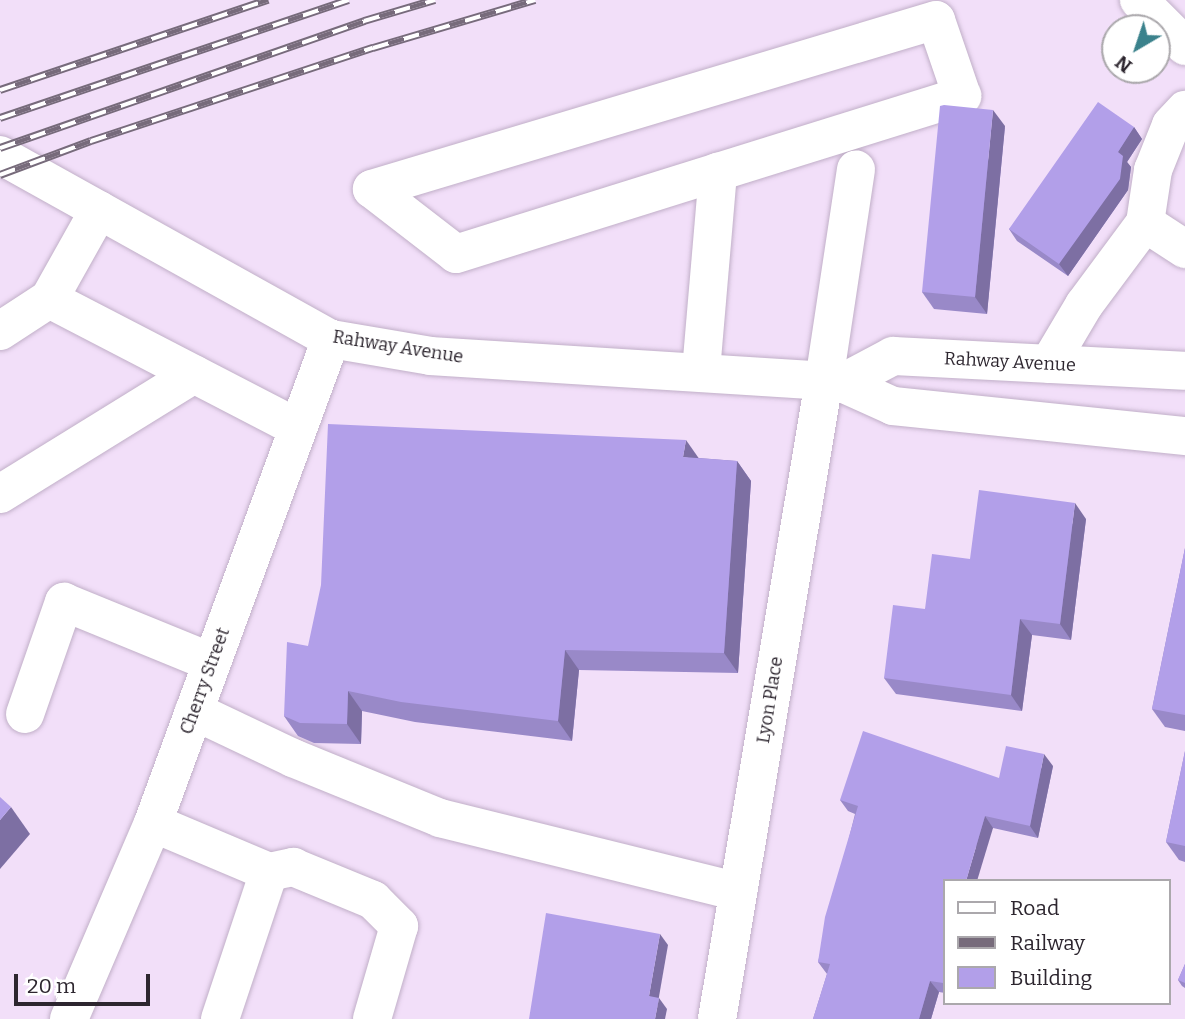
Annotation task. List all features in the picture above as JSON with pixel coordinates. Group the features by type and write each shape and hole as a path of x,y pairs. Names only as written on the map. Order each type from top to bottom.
{"main road":[{"path":"1151,3 1185,46"},
{"path":"936,20 962,96 718,172 456,254 372,189 936,20"},
{"path":"1049,364 1084,305 1145,223 1153,170 1171,125 1185,110"},
{"name":"Rahway Avenue","path":"0,155 331,340 430,356 701,371 833,382 893,406 1185,436"},
{"name":"Lyon Place","path":"717,1019 833,382 856,169"},
{"path":"701,371 718,172"},
{"path":"0,331 49,299 99,210"},
{"path":"1145,223 1185,249"},
{"path":"49,299 298,428"},
{"name":"Cherry Street","path":"69,1019 153,822 331,340"},
{"name":"Rahway Avenue","path":"833,382 893,356 1185,371"},
{"path":"0,495 194,374"},
{"path":"25,714 64,602 211,662"},
{"path":"194,711 293,758 439,818 738,892"},
{"path":"153,822 269,872 293,867 373,900 399,926 372,1019"},
{"path":"220,1019 269,872"}],"building":[{"path":"1098,102 1134,127 1118,152 1123,156 1120,179 1059,264 1009,229"},
{"path":"940,106 993,110 975,297 922,292"},
{"path":"328,424 686,440 683,457 737,461 724,653 565,650 558,721 401,702 348,691 347,724 300,723 284,716 287,642 308,646 321,585"},
{"path":"979,490 1075,503 1060,624 1020,619 1011,695 884,678 893,605 925,609 932,554 970,559"},
{"path":"1185,548 1185,715 1152,709"},
{"path":"863,731 999,778 1006,746 1044,754 1030,826 985,816 967,879 944,879 943,983 930,981 919,1019 813,1019 830,964 818,962 825,917 858,806 840,800"},
{"path":"1185,751 1185,846 1166,842"},
{"path":"0,797 11,807 0,820"},
{"path":"546,913 660,934 649,996 659,998 655,1019 529,1019"},
{"path":"1185,964 1185,983 1178,980"}],"railway":[{"path":"0,90 268,0"},
{"path":"0,118 349,0"},
{"path":"0,148 364,21 435,0"},
{"path":"0,175 91,141 373,48 535,0"}]}
